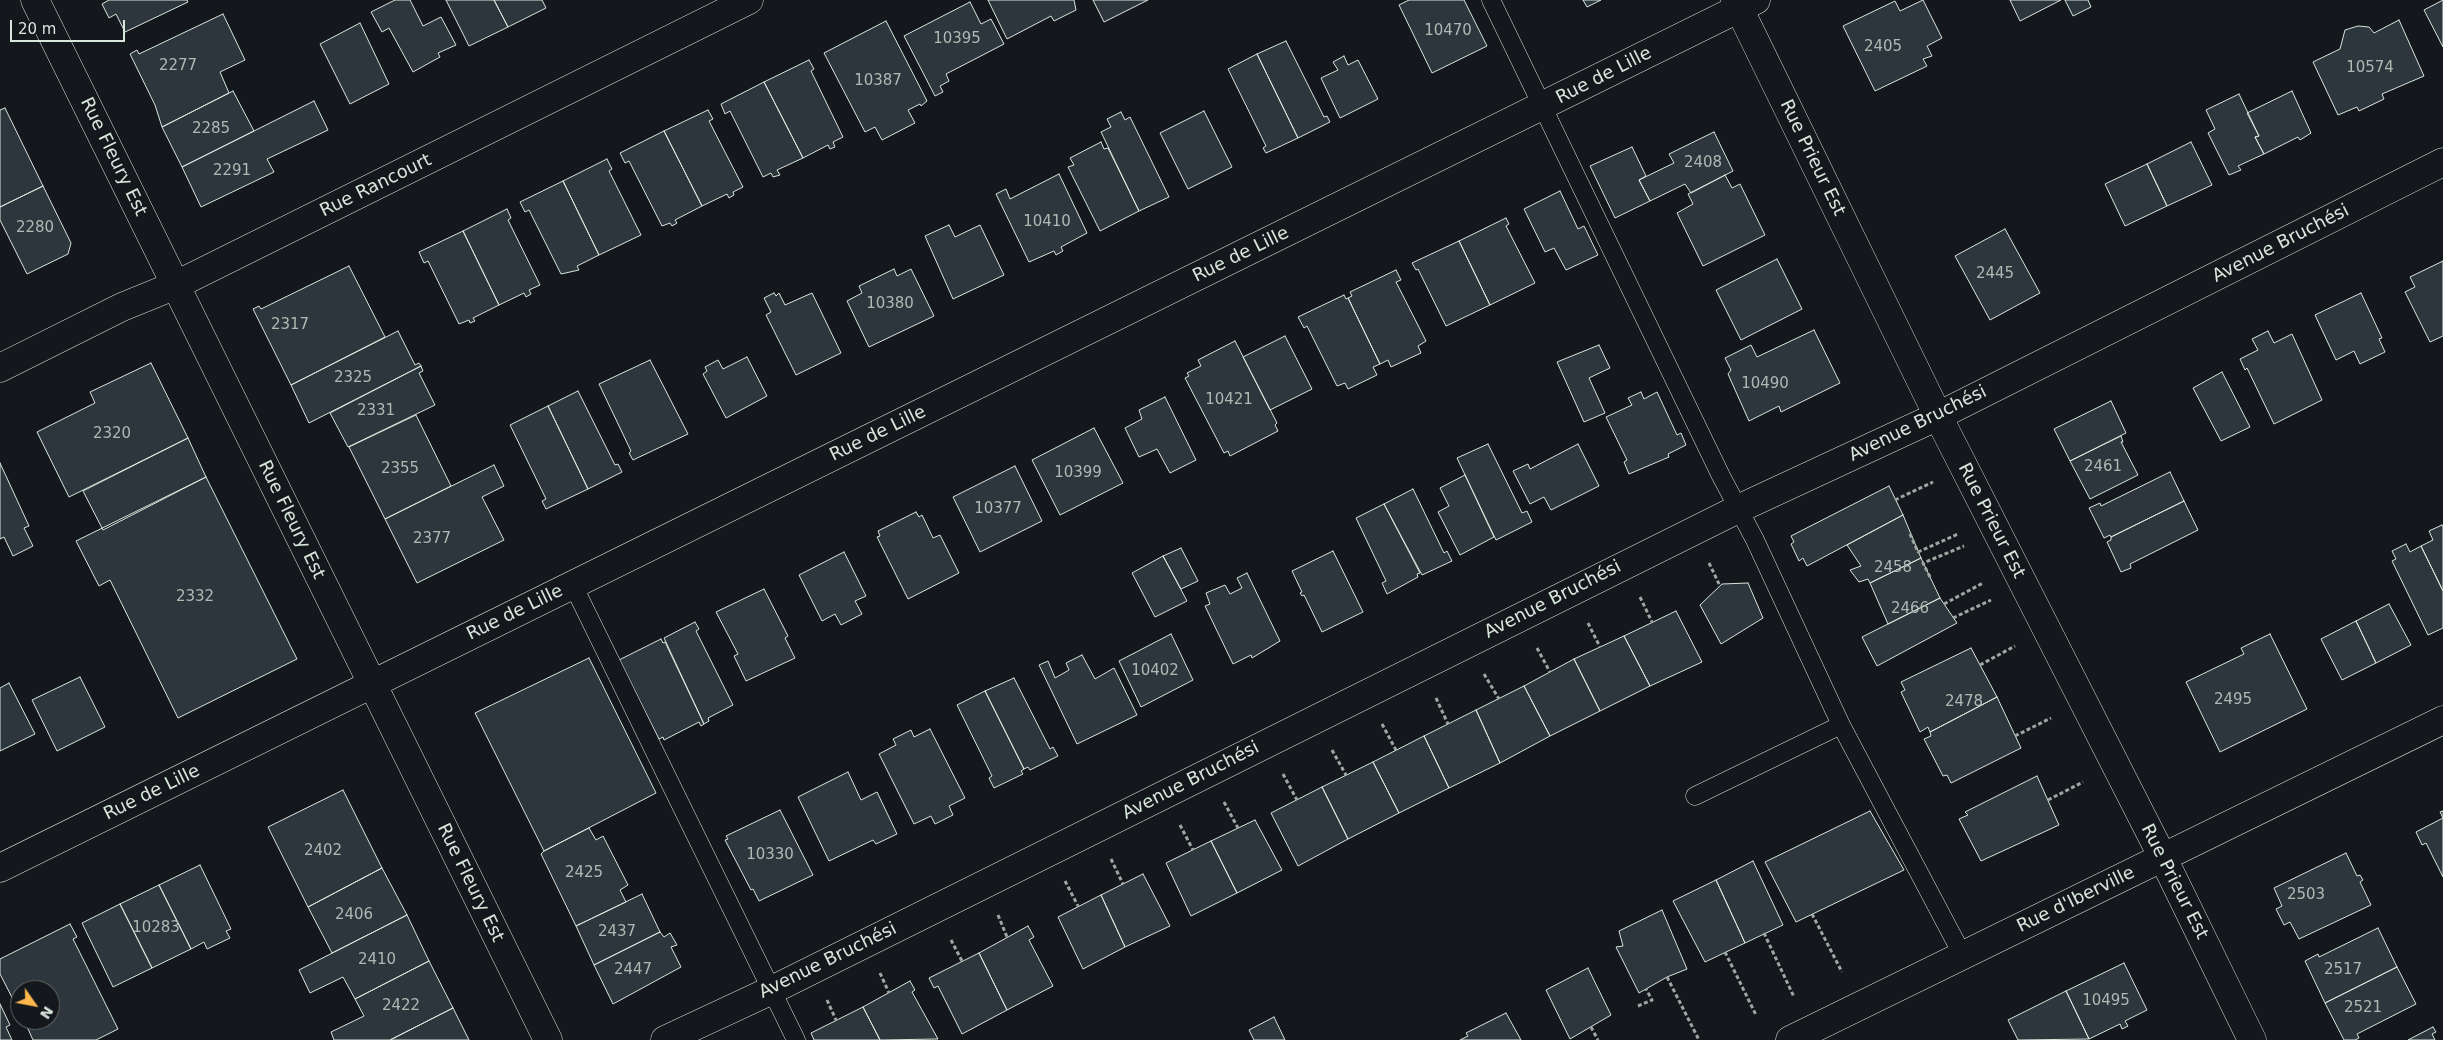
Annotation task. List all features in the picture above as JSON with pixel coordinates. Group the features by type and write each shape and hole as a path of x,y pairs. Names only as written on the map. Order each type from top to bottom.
{"street":[{"name":"Rue Fleury Est","path":"35,0 548,1040"},
{"name":"Rue Rancourt","path":"0,368 122,307 176,285 750,0"},
{"name":"Rue de Lille","path":"0,868 1542,107 1743,3"},
{"name":"Rue Prieur Est","path":"1743,3 1938,416 2163,858 2252,1040"},
{"name":"Avenue Bruchési","path":"665,1040 772,990 1738,509 1938,416 2443,162"},
{"name":"Rue d'Iberville","path":"1790,1040 1962,954 2163,858 2443,720"}],"lane":[{"path":"1491,0 1738,509 1755,540 1841,725 1962,954"},
{"path":"573,584 796,1040"},
{"path":"1695,796 1841,725"}],"path":[{"path":"1895,500 1934,482"},
{"path":"1910,534 1918,552 1958,534"},
{"path":"1930,578 1923,563 1964,546"},
{"path":"1709,563 1720,586"},
{"path":"1944,604 1983,583"},
{"path":"1640,597 1652,622"},
{"path":"1953,618 1991,600"},
{"path":"1588,623 1600,647"},
{"path":"1980,665 2015,646"},
{"path":"1537,648 1550,672"},
{"path":"1484,674 1499,699"},
{"path":"1436,698 1448,724"},
{"path":"2015,736 2051,718"},
{"path":"1382,724 1396,750"},
{"path":"1332,750 1346,775"},
{"path":"1283,774 1297,800"},
{"path":"2048,800 2083,782"},
{"path":"1224,802 1238,828"},
{"path":"1180,825 1193,850"},
{"path":"1111,859 1123,884"},
{"path":"1065,881 1078,906"},
{"path":"998,914 1008,937"},
{"path":"1812,914 1842,972"},
{"path":"1764,933 1794,997"},
{"path":"950,938 962,961"},
{"path":"1725,952 1756,1015"},
{"path":"880,972 888,993"},
{"path":"1667,977 1699,1040"},
{"path":"1638,1006 1652,1000 1646,989"},
{"path":"826,998 836,1020"},
{"path":"1591,1027 1598,1040"}],"building":[{"path":"109,0 187,0 188,2 125,32 116,14 109,18 102,4"},
{"path":"395,0 410,0 423,26 441,17 456,45 438,53 440,57 413,72 389,28 382,32 371,12"},
{"path":"446,0 494,0 508,27 469,46"},
{"path":"494,0 542,0 546,8 508,27"},
{"path":"988,0 1074,0 1076,10 1054,21 1051,16 1007,39"},
{"path":"1093,0 1148,0 1104,22"},
{"path":"1409,0 1464,0 1487,46 1432,73 1399,5"},
{"path":"1583,0 1601,0 1587,7"},
{"path":"1923,0 1942,38 1927,46 1932,56 1923,59 1927,66 1875,91 1843,26 1895,1 1900,11"},
{"path":"2010,0 2061,0 2020,21"},
{"path":"2065,0 2088,0 2091,7 2073,16"},
{"path":"2443,0 2443,47 2424,10"},
{"path":"970,2 981,24 991,19 1004,44 946,74 949,81 940,86 943,92 935,96 904,36"},
{"path":"223,14 245,60 220,72 229,93 162,127 155,105 130,54 137,50 139,54"},
{"path":"2399,20 2424,76 2382,94 2384,99 2359,111 2357,107 2338,115 2313,62 2340,49 2345,30 2358,26 2369,27 2374,33"},
{"path":"886,21 927,101 921,106 920,104 908,110 915,123 882,140 875,127 865,132 824,53"},
{"path":"360,23 389,84 350,104 320,44"},
{"path":"1286,41 1324,117 1327,116 1330,122 1298,138 1257,54"},
{"path":"1257,54 1298,138 1266,153 1263,148 1266,146 1228,69"},
{"path":"1344,56 1348,65 1358,60 1378,99 1340,118 1321,78 1338,70 1333,62"},
{"path":"809,60 814,69 811,71 843,137 833,142 835,147 830,149 828,145 803,158 764,82"},
{"path":"764,82 803,158 777,170 780,175 773,177 771,173 763,177 730,111 725,114 721,104"},
{"path":"233,91 254,131 182,167 162,127"},
{"path":"2292,91 2311,133 2300,140 2298,137 2264,154 2255,137 2259,136 2247,113"},
{"path":"2239,94 2259,136 2255,137 2264,154 2238,166 2241,170 2229,175 2208,133 2215,129 2206,110"},
{"path":"314,101 328,130 267,159 274,172 201,207 182,167"},
{"path":"5,108 43,186 0,207 0,110"},
{"path":"708,110 713,119 709,121 743,187 733,192 734,195 729,198 727,194 702,206 664,131"},
{"path":"1204,111 1232,167 1188,189 1160,133"},
{"path":"1121,112 1125,120 1130,117 1169,197 1139,211 1101,132 1111,127 1107,119"},
{"path":"664,131 702,206 675,220 677,223 672,226 670,223 662,226 629,161 625,163 620,153"},
{"path":"1714,132 1733,171 1691,193 1685,184 1650,201 1639,180 1674,163 1669,154"},
{"path":"1101,142 1104,149 1108,148 1139,211 1100,231 1068,167 1074,165 1070,158"},
{"path":"2191,142 2212,185 2167,206 2147,164"},
{"path":"1632,147 1646,176 1639,180 1650,201 1615,218 1590,166"},
{"path":"607,159 612,169 609,171 641,235 599,255 563,181"},
{"path":"2147,164 2167,206 2125,226 2105,184"},
{"path":"1059,174 1087,233 1061,247 1063,251 1056,255 1054,251 1029,262 996,194 1006,189 1010,199"},
{"path":"1725,175 1732,188 1740,184 1765,235 1703,266 1677,213 1693,204 1688,194"},
{"path":"563,181 599,255 577,266 579,270 561,274 529,210 525,212 520,202"},
{"path":"43,186 71,243 68,254 27,274 0,220 0,207"},
{"path":"1560,191 1578,229 1584,226 1598,255 1566,270 1554,248 1545,252 1524,209"},
{"path":"507,209 511,218 508,220 540,285 529,290 531,294 526,297 524,293 499,305 463,231"},
{"path":"1506,218 1509,224 1506,226 1535,283 1490,305 1459,241"},
{"path":"949,225 955,237 980,225 1004,275 953,299 925,236"},
{"path":"2005,229 2040,293 1990,320 1955,256"},
{"path":"463,231 499,305 473,318 475,321 470,323 469,320 459,324 428,261 424,263 419,252"},
{"path":"1459,241 1490,305 1446,326 1418,269 1416,270 1412,263"},
{"path":"1777,259 1802,309 1741,340 1716,290"},
{"path":"2443,261 2443,336 2430,342 2405,292 2415,287 2410,277"},
{"path":"349,266 385,337 291,385 253,309 259,306 261,309"},
{"path":"894,269 897,276 911,269 934,316 869,347 847,301 862,293 859,286"},
{"path":"1396,270 1401,280 1396,282 1426,341 1418,346 1421,353 1391,367 1388,360 1380,364 1348,298 1352,296 1350,292"},
{"path":"774,293 776,296 779,293 785,305 812,293 841,353 796,375 766,315 771,312 764,298"},
{"path":"2361,293 2382,338 2379,339 2385,352 2360,364 2354,351 2336,360 2315,315"},
{"path":"1344,295 1346,299 1348,298 1380,364 1373,367 1377,375 1348,389 1345,383 1337,386 1307,326 1304,328 1298,317"},
{"path":"1814,330 1840,383 1781,412 1779,406 1749,421 1728,374 1731,370 1725,358 1751,345 1757,357"},
{"path":"398,331 415,365 419,363 421,366 309,423 291,385"},
{"path":"2268,331 2274,343 2292,334 2322,400 2274,424 2247,368 2245,370 2240,359 2258,350 2252,339"},
{"path":"1285,336 1312,389 1270,410 1243,357"},
{"path":"1235,341 1277,423 1275,425 1278,431 1230,456 1228,451 1224,453 1185,378 1189,376 1187,373 1201,366 1198,360"},
{"path":"1599,345 1610,368 1589,378 1605,413 1584,422 1557,362"},
{"path":"747,357 767,396 726,418 703,374 707,371 705,367 718,360 723,369"},
{"path":"650,360 688,434 633,460 629,453 631,451 599,384"},
{"path":"151,363 188,438 69,497 37,432 95,403 90,392"},
{"path":"421,366 423,371 419,373 435,405 348,447 330,413"},
{"path":"2222,372 2250,427 2221,441 2193,388"},
{"path":"578,391 615,465 618,464 622,472 588,489 548,406"},
{"path":"1641,392 1644,399 1657,392 1677,435 1681,433 1686,445 1668,454 1669,457 1629,474 1624,462 1627,460 1606,417 1632,405 1628,398"},
{"path":"1165,397 1196,460 1170,473 1157,449 1139,457 1125,428 1142,419 1139,410"},
{"path":"2111,401 2126,433 2070,461 2054,429"},
{"path":"548,406 588,489 546,509 542,501 546,499 510,425"},
{"path":"416,415 451,486 385,519 349,447"},
{"path":"1094,428 1123,483 1060,515 1032,460"},
{"path":"2121,436 2123,442 2121,442 2138,475 2090,499 2070,461"},
{"path":"188,438 206,477 103,530 83,491"},
{"path":"1488,444 1522,513 1527,511 1532,522 1496,540 1457,458"},
{"path":"1578,444 1599,486 1551,510 1544,497 1530,504 1513,471 1528,464 1530,469"},
{"path":"0,463 29,526 24,528 33,546 13,556 4,537 0,539"},
{"path":"494,465 504,486 482,497 504,540 417,583 385,519"},
{"path":"1015,466 1042,521 980,552 953,497"},
{"path":"2170,472 2184,501 2111,537 2110,535 2104,538 2089,508 2100,503 2101,506"},
{"path":"1465,475 1494,537 1460,555 1438,512 1449,506 1440,488"},
{"path":"206,477 297,659 178,718 110,580 99,586 76,541"},
{"path":"1889,486 1903,515 1807,566 1803,558 1799,561 1791,544 1794,542 1791,536"},
{"path":"1413,489 1444,553 1447,551 1452,561 1422,575 1384,504"},
{"path":"2184,501 2198,530 2130,564 2131,568 2121,572 2107,542 2111,540 2111,537"},
{"path":"1384,504 1420,573 1417,574 1418,577 1387,594 1382,583 1386,581 1356,518"},
{"path":"916,512 919,517 922,515 933,538 940,535 959,573 908,599 877,537 880,536 878,531"},
{"path":"1903,515 1921,558 1870,583 1868,579 1859,582 1850,570 1861,566 1847,545"},
{"path":"2442,525 2443,591 2421,546 2433,540 2429,531"},
{"path":"2406,544 2410,552 2421,546 2443,591 2443,628 2428,635 2392,561 2396,559 2392,551"},
{"path":"1181,548 1198,581 1181,589 1163,556"},
{"path":"1333,551 1363,612 1322,632 1304,595 1302,596 1300,593 1302,592 1292,571"},
{"path":"844,552 866,596 855,601 862,614 841,625 835,614 822,621 799,575"},
{"path":"1163,556 1187,601 1155,617 1132,573"},
{"path":"1921,558 1940,598 1888,624 1870,583"},
{"path":"1247,573 1280,641 1252,658 1251,655 1233,664 1205,606 1210,604 1206,593 1225,585 1230,594 1242,588 1237,578"},
{"path":"1748,583 1763,618 1721,644 1700,605 1722,584"},
{"path":"764,589 788,636 785,638 795,658 746,681 734,656 738,654 716,612"},
{"path":"1940,598 1957,623 1877,666 1862,637"},
{"path":"2389,604 2411,645 2376,663 2356,621"},
{"path":"1676,611 1702,662 1650,686 1624,636"},
{"path":"2356,621 2376,663 2342,680 2321,639"},
{"path":"695,622 699,629 696,631 733,705 708,718 709,721 704,724 664,638"},
{"path":"1171,634 1193,680 1141,707 1119,661"},
{"path":"2270,634 2307,709 2220,752 2186,682 2244,654 2241,648"},
{"path":"1624,636 1650,686 1600,711 1574,659"},
{"path":"661,639 663,643 665,642 704,724 701,726 699,722 664,740 663,737 659,739 619,660"},
{"path":"1971,648 1997,697 1930,732 1928,727 1920,732 1901,692 1905,690 1901,682"},
{"path":"1082,655 1095,679 1114,668 1137,715 1077,744 1039,665 1048,661 1055,678 1069,670 1066,663"},
{"path":"589,658 656,793 544,851 475,713"},
{"path":"1574,659 1600,711 1550,736 1524,686"},
{"path":"80,677 105,727 57,751 32,700"},
{"path":"1014,678 1050,749 1053,747 1058,756 1030,770 1028,767 1024,769 985,691"},
{"path":"9,683 35,734 0,751 0,688"},
{"path":"1524,686 1550,736 1500,763 1476,710"},
{"path":"985,691 1024,769 1021,771 1023,774 994,788 989,778 992,776 957,705"},
{"path":"1997,697 2021,748 1951,783 1947,775 1943,776 1924,739 1931,736 1930,732"},
{"path":"1476,710 1500,763 1449,788 1424,736"},
{"path":"930,729 965,798 949,806 953,815 935,824 931,816 914,824 879,754 896,745 893,739 911,730 914,737"},
{"path":"1424,736 1449,788 1399,813 1373,762"},
{"path":"1373,762 1399,813 1348,839 1322,787"},
{"path":"848,772 861,800 877,792 897,834 876,844 873,840 829,861 798,797"},
{"path":"2037,776 2059,825 1981,861 1959,819 1968,815 1965,812"},
{"path":"1322,787 1348,839 1298,866 1271,813"},
{"path":"343,790 382,868 308,907 268,827"},
{"path":"780,810 813,875 759,901 753,889 751,890 725,840 728,839 726,836"},
{"path":"1870,811 1904,870 1796,922 1765,862"},
{"path":"2443,818 2443,877 2426,843 2422,845 2416,832"},
{"path":"1255,820 1282,870 1237,893 1211,841"},
{"path":"589,828 596,840 603,836 628,885 620,890 626,902 576,926 541,854"},
{"path":"1211,841 1237,893 1191,916 1166,863"},
{"path":"2346,853 2357,876 2360,875 2363,880 2360,882 2371,905 2299,939 2290,922 2284,925 2276,909 2282,906 2274,888"},
{"path":"1753,861 1783,925 1745,943 1716,880"},
{"path":"200,865 231,929 226,931 230,938 207,949 204,942 191,949 159,885"},
{"path":"382,868 407,915 332,953 308,907"},
{"path":"1143,874 1170,926 1125,947 1101,895"},
{"path":"1716,880 1745,943 1705,962 1673,901"},
{"path":"159,885 191,949 152,968 120,904"},
{"path":"642,894 660,932 594,965 576,926"},
{"path":"1101,895 1125,947 1083,969 1058,917"},
{"path":"120,904 152,968 113,987 82,923"},
{"path":"1662,910 1687,969 1667,977 1639,993 1616,947 1623,946 1619,931"},
{"path":"407,915 429,961 355,999 343,977 310,993 299,970"},
{"path":"70,924 77,937 73,939 118,1029 96,1040 33,1040 28,1030 60,1030 60,980 10,980 10,994 0,974 0,959"},
{"path":"1028,926 1034,937 1029,940 1053,986 1007,1010 979,953"},
{"path":"2378,928 2397,967 2325,1003 2305,961 2318,954 2319,957"},
{"path":"660,932 664,937 670,933 677,945 671,947 681,967 613,1004 594,965"},
{"path":"979,953 1007,1010 962,1034 938,986 934,988 929,978"},
{"path":"429,961 453,1008 390,1040 334,1040 331,1032 364,1016 355,999"},
{"path":"2124,963 2147,1010 2125,1021 2128,1026 2122,1029 2120,1024 2089,1039 2066,991"},
{"path":"2397,967 2416,1004 2357,1034 2359,1038 2355,1040 2344,1040 2325,1003"},
{"path":"1588,968 1611,1015 1570,1039 1546,990"},
{"path":"910,981 915,990 912,992 938,1039 880,1040 863,1007"},
{"path":"2066,991 2089,1039 2018,1040 2008,1020"},
{"path":"0,1004 10,1025 6,1027 12,1040 0,1040"},
{"path":"863,1007 880,1040 814,1040 811,1033"},
{"path":"453,1008 469,1040 390,1040"},
{"path":"1506,1013 1521,1040 1460,1040 1468,1036 1466,1033"},
{"path":"1274,1017 1285,1040 1254,1040 1249,1030"},
{"path":"2433,1027 2436,1032 2432,1034 2435,1040 2408,1040"}]}
